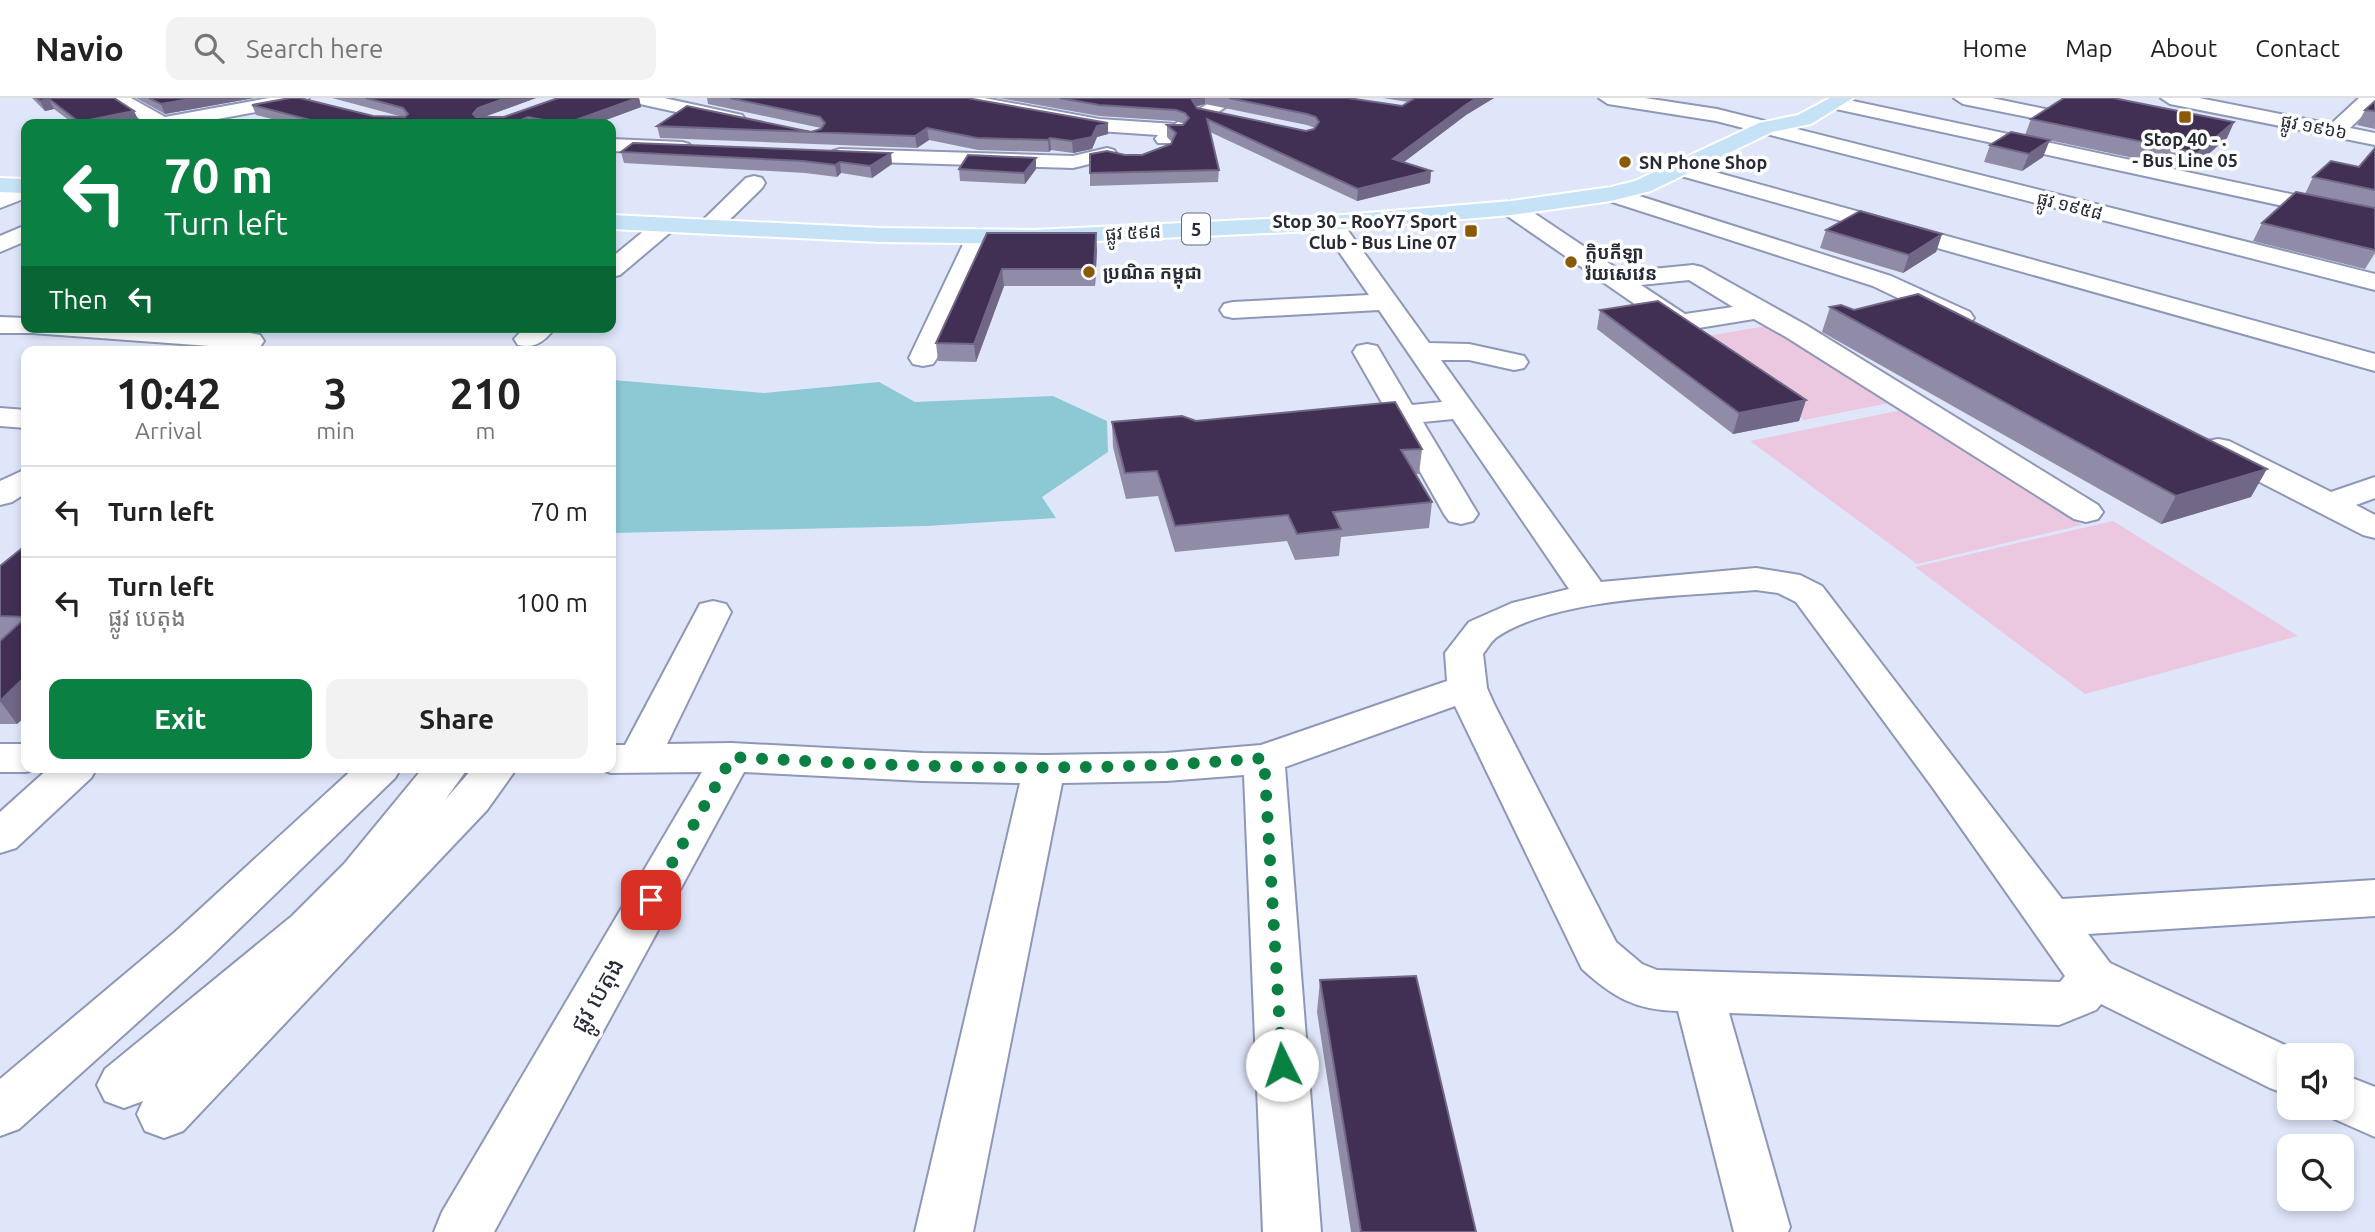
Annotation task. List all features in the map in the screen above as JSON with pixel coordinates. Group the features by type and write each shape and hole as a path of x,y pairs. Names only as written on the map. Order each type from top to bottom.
{"main road":[{"name":"ផ្លូវ ៥៩៨","path":"616,222 708,228 1034,237 1331,223 1511,208 1611,194 1643,186 1766,127 1804,120 1840,100"},
{"name":"ផ្លូវ ៥៩៨","path":"1766,127 1774,113 1793,103"},
{"path":"0,185 21,187"}],"street":[{"path":"118,98 153,119"},
{"path":"638,98 755,123"},
{"path":"953,98 1099,125 1140,127 1163,143"},
{"path":"814,154 1073,162 1116,150 1142,138 1163,143 1230,98"},
{"name":"ផ្លូវ ១៩៥៨","path":"1608,98 1720,106 1766,127 2375,282"},
{"path":"1963,98 2043,114"},
{"name":"ផ្លូវ ១៩៦៦","path":"2170,98 2306,133 2336,131 2375,139"},
{"path":"189,119 304,99"},
{"path":"2336,131 2372,99"},
{"path":"1840,100 2375,219"},
{"path":"1116,150 1140,127 1172,110"},
{"path":"1204,113 1229,119"},
{"path":"833,139 872,147 896,157"},
{"path":"616,145 706,149"},
{"path":"1682,169 2373,361"},
{"path":"708,228 754,183"},
{"path":"0,201 21,190"},
{"path":"1611,194 1882,281 1980,328"},
{"path":"1511,208 1681,323 1758,311"},
{"path":"1331,223 1591,594"},
{"path":"616,266 664,226"},
{"path":"0,245 21,234"},
{"path":"923,358 979,236"},
{"path":"1617,279 1693,272 1796,331 2086,512"},
{"path":"1233,310 1386,302"},
{"path":"1894,312 1930,303"},
{"path":"0,325 21,326"},
{"path":"104,333 241,346 266,333"},
{"path":"1421,351 1469,352 1514,362"},
{"path":"1367,352 1455,502 1512,481"},
{"path":"1321,422 1461,409"},
{"path":"0,417 21,419"},
{"path":"2193,435 2375,528"},
{"path":"0,495 21,482"},
{"path":"2330,504 2375,487"},
{"path":"2093,977 2078,996 2059,1004 1654,990 1625,978 1599,955 1467,688 1464,653 1482,630 1525,611 1591,594 1756,579 1787,583 1809,594 2093,977 2277,1066"},
{"path":"625,759 713,612"},
{"path":"625,759 732,757 923,767 1044,769 1166,767 1264,758 1467,688"},
{"name":"ផ្លូវ បេតុង","path":"463,1232 732,757"},
{"path":"0,758 21,758"},
{"path":"1264,758 1292,1232"},
{"path":"944,1232 1044,769"},
{"path":"0,837 70,773"},
{"path":"0,1112 192,945 375,773"},
{"path":"124,1085 309,929 360,876 443,773"},
{"path":"164,1114 472,799 492,773"},
{"path":"2049,918 2375,898"},
{"path":"1698,992 1761,1227"},
{"path":"2354,1103 2375,1113"}],"shaded area":[{"path":"1773,325 1894,402 1804,420 1689,339"},
{"path":"616,380 764,393 879,382 915,402 1053,396 1107,421 1108,452 1042,497 1056,518 927,526 616,533"},
{"path":"1902,410 2082,525 1917,564 1750,441"},
{"path":"2113,521 2298,636 2085,694 1915,567"}],"building":[{"path":"37,98 114,98 134,111 94,119 75,119 49,99 40,101"},
{"path":"149,98 196,98 161,104"},
{"path":"300,98 373,116 405,117 408,114 403,108 366,98 506,98 478,108 473,114 476,117 504,117 558,98 637,98 579,119 307,119 252,105"},
{"path":"730,98 967,98 1108,123 1097,126 1092,137 1072,141 1050,138 977,138 927,128 915,136 811,132 821,129 825,123 820,117"},
{"path":"1060,98 1194,98 1192,100 1197,108 1306,131 1314,129 1319,122 1316,117 1229,98 1348,98 1402,106 1415,98 1477,98 1393,159 1431,171 1358,189 1207,119 1219,170 1090,173 1090,154 1107,151 1142,155 1171,144 1176,133 1167,125 1183,125 1189,118 1185,113 1176,110 1099,105"},
{"path":"2064,98 2113,98 2234,122 2197,153 2031,119"},
{"path":"2375,101 2375,111 2365,110"},
{"path":"687,106 811,132 657,126"},
{"path":"2011,132 2050,140 2029,154 1990,145"},
{"path":"633,143 891,153 870,166 840,162 835,165 621,152"},
{"path":"2375,148 2375,190 2313,177 2331,161 2359,167"},
{"path":"968,155 1036,158 1024,173 959,169"},
{"path":"2296,192 2375,208 2375,250 2262,223"},
{"path":"1860,211 1942,234 1909,255 1826,230"},
{"path":"987,233 1096,233 1094,269 1002,269 974,344 936,343"},
{"path":"1918,294 2267,469 2176,496 1830,307 1841,305 1854,310"},
{"path":"1658,301 1806,400 1739,413 1600,310"},
{"path":"1395,402 1422,449 1401,450 1432,502 1333,512 1341,529 1297,534 1288,515 1175,526 1157,471 1125,473 1112,422 1182,416 1196,421"},
{"path":"21,549 21,617 0,616 0,566"},
{"path":"21,622 21,681 0,701 0,641"},
{"path":"1416,976 1476,1232 1361,1232 1320,980"}],"place":[{"name":"Stop 40 - . - Bus Line 05","path":"2185,117"},
{"name":"SN Phone Shop","path":"1625,162"},
{"name":"Stop 30 - RooY7 Sport Club - Bus Line 07","path":"1471,231"},
{"name":"ក្លិបកីឡា រ៉យសេវេន","path":"1571,262"},
{"name":"ប្រណិត កម្ពុជា","path":"1089,272"}],"route":[{"path":"651,900 732,757 923,767 1044,769 1166,767 1264,758 1282,1065"}]}
